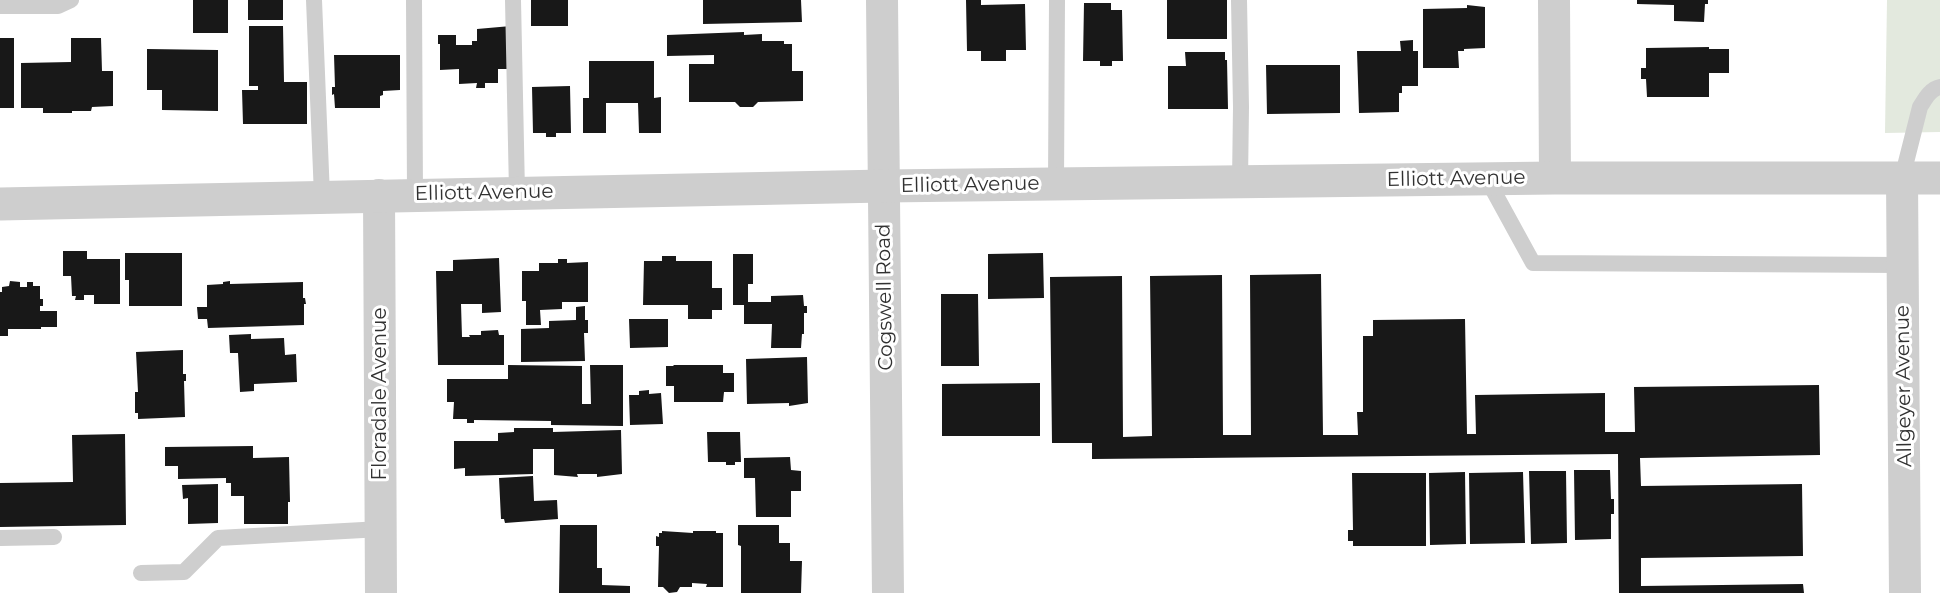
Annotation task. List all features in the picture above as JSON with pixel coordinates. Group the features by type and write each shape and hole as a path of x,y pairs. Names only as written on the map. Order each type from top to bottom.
{"street":[{"name":"Cogswell Road","path":"882,0 888,593"},
{"path":"1554,0 1555,178"},
{"name":"Elliott Avenue","path":"0,204 884,186 1555,178 1940,178"},
{"name":"Allgeyer Avenue","path":"1902,178 1905,593"},
{"name":"Floradale Avenue","path":"379,195 381,593"}],"lane":[{"path":"0,6 58,6 71,0"},
{"path":"314,0 322,196"},
{"path":"414,0 415,195"},
{"path":"513,0 517,192"},
{"path":"1056,184 1057,0"},
{"path":"1239,0 1240,182"},
{"path":"1902,178 1920,107 1926,97 1940,87"},
{"path":"1487,179 1533,263 1902,266"},
{"path":"141,573 184,572 218,538 381,529"},
{"path":"0,538 54,537"}],"shaded area":[{"path":"1887,0 1940,0 1940,132 1885,133"}],"building":[{"path":"193,0 228,0 228,33 193,33"},
{"path":"248,0 283,0 283,20 248,20"},
{"path":"531,0 568,0 568,26 531,26"},
{"path":"703,0 801,0 802,22 703,24"},
{"path":"966,0 981,0 981,5 1025,4 1026,50 1006,50 1006,61 981,61 981,51 967,51"},
{"path":"1167,0 1227,0 1227,39 1167,39"},
{"path":"1637,0 1708,0 1708,4 1705,4 1704,22 1674,21 1674,5 1637,4"},
{"path":"1084,3 1111,3 1111,10 1122,10 1123,61 1112,61 1112,66 1100,66 1100,61 1083,61"},
{"path":"1467,5 1485,7 1485,48 1458,51 1459,68 1423,68 1423,9 1467,8"},
{"path":"249,26 283,26 284,82 307,82 307,124 243,124 242,90 258,90 258,86 249,86"},
{"path":"511,26 512,69 498,69 498,83 485,83 485,88 476,88 477,83 459,84 459,69 440,70 438,35 456,35 456,45 472,45 472,41 477,41 477,29"},
{"path":"744,32 744,35 762,34 762,41 784,41 784,44 792,44 792,71 803,71 803,101 758,102 753,107 740,107 735,102 689,102 689,64 714,64 714,55 667,56 667,35"},
{"path":"0,38 14,38 14,108 0,108"},
{"path":"71,38 101,38 102,71 113,71 113,106 92,107 91,111 72,111 72,113 43,113 43,108 21,108 21,63 71,62"},
{"path":"1413,40 1413,51 1418,51 1418,86 1402,86 1402,93 1399,93 1399,112 1359,113 1357,51 1401,51 1400,41"},
{"path":"1709,47 1709,49 1729,49 1729,73 1709,73 1709,97 1647,97 1646,79 1641,79 1641,68 1646,68 1646,48"},
{"path":"147,49 218,50 218,111 162,110 162,90 147,90"},
{"path":"1185,52 1225,52 1228,109 1168,109 1168,66 1186,66"},
{"path":"334,55 400,55 400,90 383,91 383,95 380,96 380,108 335,108 334,94 332,95 332,87 335,87"},
{"path":"589,61 654,61 654,98 661,97 661,133 639,133 638,103 606,103 606,133 583,133 583,98 589,98"},
{"path":"1266,65 1340,65 1340,113 1267,114"},
{"path":"570,86 571,133 556,133 556,137 546,137 546,133 533,133 532,87"},
{"path":"63,251 87,251 87,259 120,259 120,304 94,304 94,295 84,295 84,300 75,300 76,296 72,296 71,276 63,276"},
{"path":"125,253 182,253 182,306 129,306 129,280 125,280"},
{"path":"1043,253 1044,298 988,299 988,254"},
{"path":"733,254 753,254 753,284 748,284 748,302 771,302 771,296 803,295 807,313 804,313 801,348 771,348 772,324 744,324 744,305 733,305"},
{"path":"662,256 676,256 676,261 712,261 712,288 722,288 722,310 712,310 712,319 688,319 688,305 643,305 644,261 662,261"},
{"path":"499,258 501,312 482,313 482,304 461,304 462,337 481,335 481,331 498,330 499,335 504,335 504,365 438,365 436,271 453,271 453,260"},
{"path":"558,259 567,259 567,263 588,262 588,302 562,302 562,309 540,310 541,325 526,325 526,301 522,301 522,271 539,271 539,263 558,263"},
{"path":"1321,274 1323,435 1358,435 1357,412 1363,412 1363,336 1373,336 1373,320 1465,319 1467,434 1476,434 1475,395 1605,393 1605,432 1635,432 1634,387 1819,385 1820,455 1640,458 1641,486 1802,484 1803,556 1641,558 1641,586 1803,584 1804,593 1619,593 1618,454 1092,459 1092,443 1052,443 1050,277 1122,276 1123,437 1152,436 1150,276 1222,275 1223,435 1251,435 1250,275"},
{"path":"10,281 20,282 20,287 27,287 27,282 33,282 33,286 40,286 40,299 43,299 43,306 40,306 40,311 57,311 57,327 8,329 8,336 0,336 0,292 2,292 2,287 9,286"},
{"path":"230,281 230,284 303,282 303,298 306,304 304,304 304,325 208,328 207,319 198,319 197,307 207,307 207,285"},
{"path":"941,294 978,294 979,366 941,366"},
{"path":"585,306 588,333 584,333 585,361 521,362 521,329 549,328 549,321 576,320 576,307"},
{"path":"629,319 668,319 668,347 630,348"},
{"path":"251,334 251,339 284,338 285,355 296,354 297,382 254,384 254,391 240,392 238,353 230,353 229,335"},
{"path":"183,350 183,374 186,374 186,381 184,381 185,417 138,419 138,413 135,413 135,392 138,392 136,352"},
{"path":"807,357 808,403 789,406 789,403 747,404 746,359"},
{"path":"508,365 582,366 582,404 591,404 590,365 623,365 623,426 551,425 551,421 474,420 474,423 467,423 467,419 453,419 454,402 447,402 447,379 508,379"},
{"path":"723,365 723,373 734,373 734,392 724,392 723,402 674,402 674,386 666,386 666,366"},
{"path":"1040,383 1040,436 942,436 942,384"},
{"path":"649,390 649,394 661,393 663,424 630,425 629,395 639,395 639,391"},
{"path":"514,428 553,428 553,432 621,430 622,474 597,477 597,474 577,474 578,477 554,475 554,449 533,449 533,474 465,476 465,468 454,469 454,441 498,441 498,433 514,432"},
{"path":"707,432 740,432 741,462 726,465 726,462 708,462"},
{"path":"125,434 126,525 0,527 0,483 73,482 72,435"},
{"path":"253,446 253,458 289,457 288,524 244,524 244,496 231,496 231,483 226,483 226,478 178,479 178,466 165,466 165,447"},
{"path":"790,457 791,470 801,471 801,491 791,491 791,517 756,517 755,478 744,478 744,458"},
{"path":"1574,470 1610,470 1611,499 1614,499 1614,514 1611,514 1611,539 1575,540"},
{"path":"1529,471 1566,471 1567,543 1531,544"},
{"path":"1465,472 1466,544 1430,545 1429,473"},
{"path":"1523,472 1525,543 1470,544 1469,473"},
{"path":"1352,473 1426,473 1426,546 1353,546 1353,541 1348,541 1348,530 1353,530"},
{"path":"533,476 534,501 557,500 558,519 505,523 504,519 501,519 499,478"},
{"path":"218,484 218,523 188,524 188,498 183,499 182,485"},
{"path":"560,525 597,525 597,568 602,568 602,585 630,586 630,593 559,593"},
{"path":"738,525 779,525 779,543 790,543 790,561 802,561 801,593 741,593 741,546 738,545"},
{"path":"662,531 723,533 723,587 706,587 707,584 692,583 692,587 680,587 677,592 669,593 663,587 658,587 659,546 656,546 656,536 659,537"}]}
